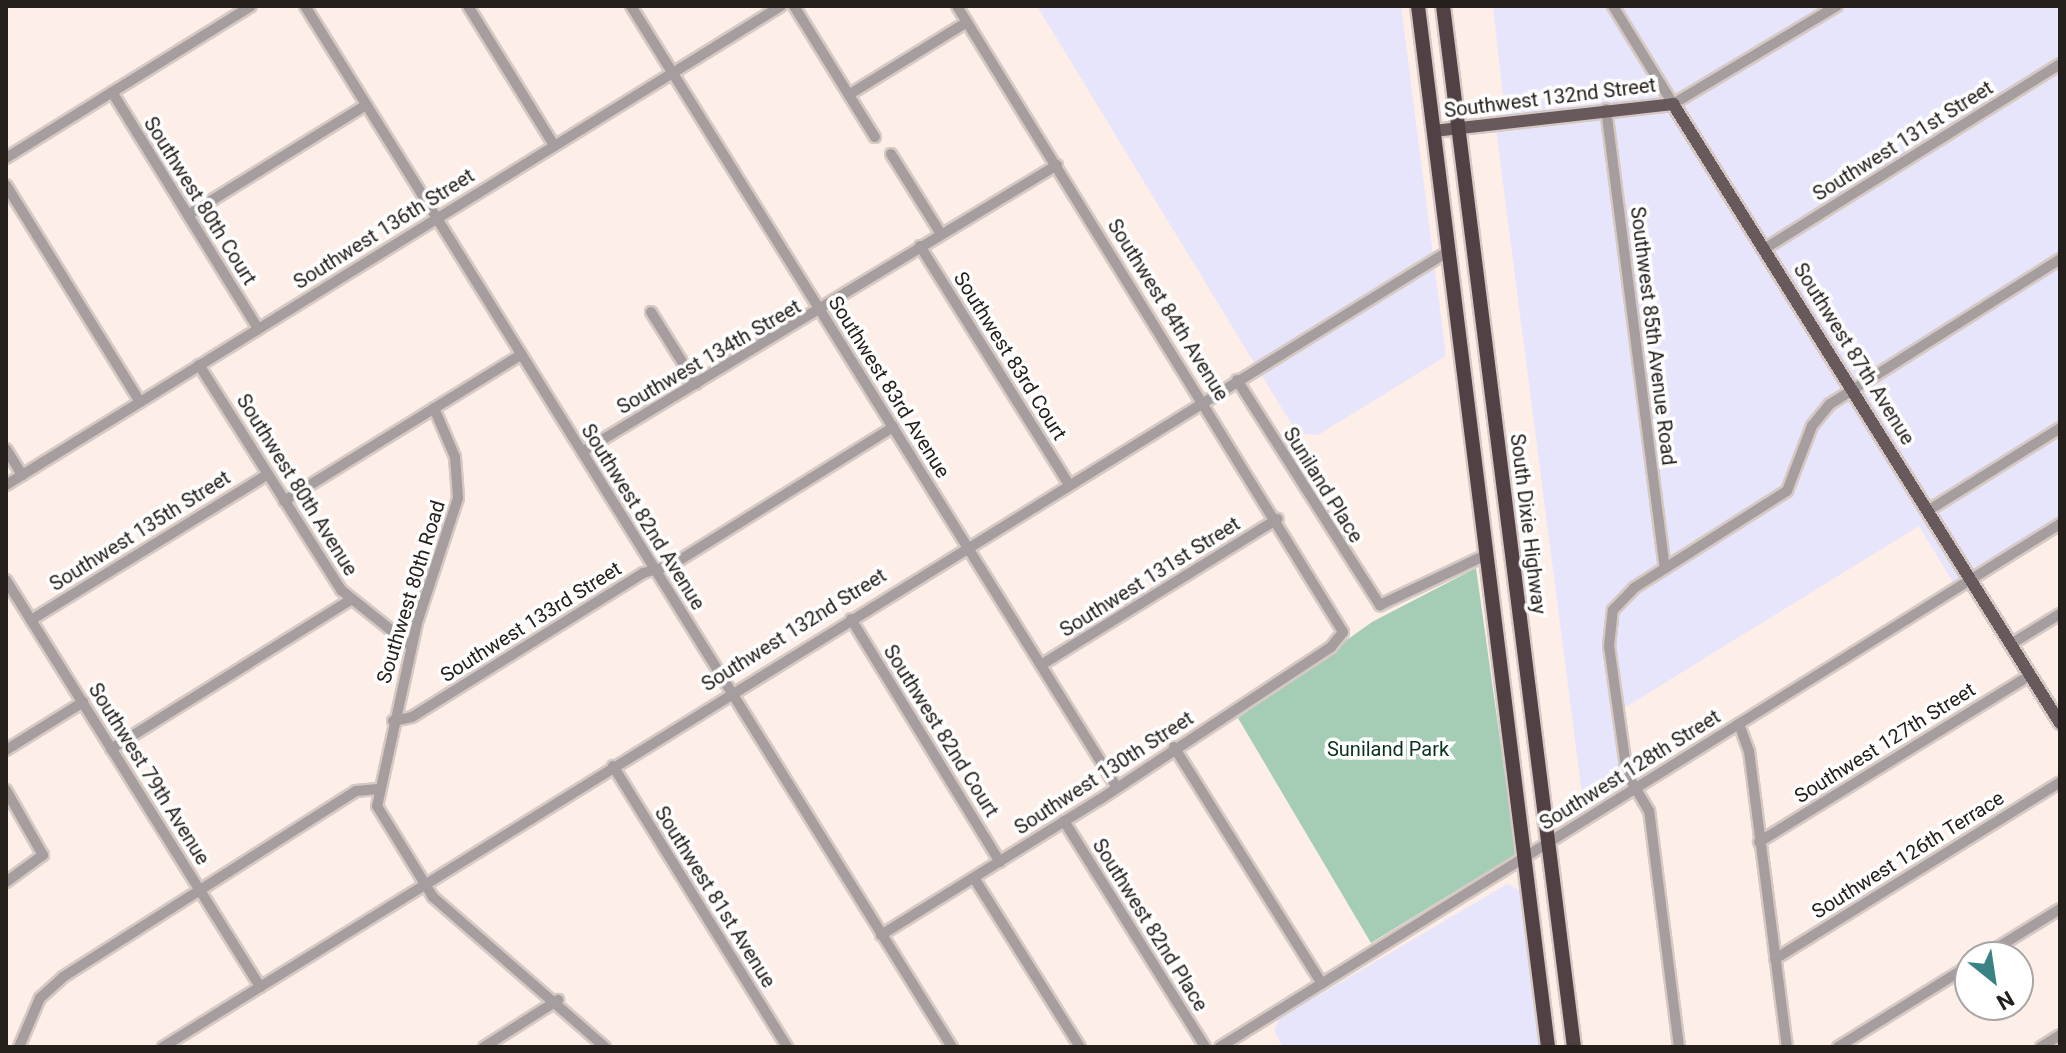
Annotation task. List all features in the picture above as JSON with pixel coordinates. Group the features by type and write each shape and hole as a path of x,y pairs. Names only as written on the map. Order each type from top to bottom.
{"highway":[{"path":"1418,6 1548,1047"},
{"name":"South Dixie Highway","path":"1443,6 1574,1047"},
{"path":"1449,251 1473,249"},
{"path":"1486,555 1512,551"}],"main road":[{"name":"Southwest 132nd Street","path":"1433,131 1606,109 1673,104"},
{"name":"Southwest 87th Avenue","path":"1673,104 2060,723"}],"street":[{"path":"6,158 251,6"},
{"name":"Southwest 82nd Avenue","path":"305,6 952,1047"},
{"path":"468,6 554,145"},
{"name":"Southwest 83rd Avenue","path":"631,6 1116,786"},
{"name":"Southwest 136th Street","path":"6,485 672,73 769,9 781,6"},
{"path":"794,6 875,137"},
{"name":"Southwest 84th Avenue","path":"957,6 1277,519 1342,636"},
{"name":"Southwest 87th Avenue","path":"1613,6 1673,104"},
{"name":"Southwest 132nd Street","path":"1673,104 1837,6"},
{"path":"850,94 967,22"},
{"name":"Southwest 131st Street","path":"1764,249 2060,64"},
{"name":"Southwest 80th Court","path":"112,92 258,328"},
{"path":"188,215 366,105"},
{"name":"Southwest 85th Avenue Road","path":"1606,109 1665,568"},
{"path":"891,154 941,234"},
{"name":"Southwest 134th Street","path":"582,452 1057,165"},
{"path":"6,185 140,402"},
{"name":"Southwest 83rd Court","path":"920,246 1069,484"},
{"name":"Southwest 132nd Street","path":"163,1047 1203,400 1449,251"},
{"path":"1679,1047 1649,811 1637,786 1627,774 1609,646 1617,604 1665,568 1787,491 1817,418 1852,389 2060,259"},
{"path":"651,312 696,384"},
{"path":"284,501 520,355"},
{"name":"Southwest 80th Avenue","path":"199,365 350,600 411,646"},
{"name":"Suniland Place","path":"1237,380 1382,606 1486,555"},
{"name":"Southwest 80th Road","path":"378,789 411,646 458,498 455,457 434,408"},
{"name":"Southwest 133rd Street","path":"393,721 412,717 893,427"},
{"path":"1929,510 2060,428"},
{"path":"6,449 22,475"},
{"name":"Southwest 135th Street","path":"31,620 268,474"},
{"name":"Southwest 131st Street","path":"1041,665 1277,519"},
{"name":"Southwest 128th Street","path":"1220,1047 2060,524"},
{"name":"Southwest 79th Avenue","path":"6,580 260,987"},
{"path":"111,749 350,600"},
{"path":"2011,644 2060,614"},
{"name":"Southwest 82nd Court","path":"851,619 1000,862"},
{"name":"Southwest 130th Street","path":"881,935 1064,821 1342,636"},
{"name":"Southwest 127th Street","path":"1759,842 2030,675"},
{"path":"6,750 83,702"},
{"path":"1739,724 1749,751 1787,1047"},
{"path":"1174,747 1322,984"},
{"name":"Southwest 81st Avenue","path":"613,766 787,1047"},
{"name":"Southwest 126th Terrace","path":"1775,959 2060,782"},
{"path":"19,1046 47,990 356,791 378,789 382,819 424,885 558,1000 605,1047"},
{"path":"6,790 43,855 6,882"},
{"name":"Southwest 82nd Place","path":"1064,821 1205,1047"},
{"path":"974,878 1080,1047"},
{"path":"2008,941 2060,909"},
{"path":"1838,1047 1954,975"},
{"path":"484,1047 558,1000"},
{"path":"2041,1047 2060,1035"}],"shaded area":[{"path":"1037,6 1401,6 1446,356 1318,435 1297,433"},
{"path":"1493,6 2060,6 2060,518 1954,584 1919,526 1616,713 1624,786 1584,809 1496,129 1504,105"},
{"path":"1507,884 1521,891 1543,1047 1283,1047 1274,1031 1280,1018"}],"green space":[{"name":"Suniland Park","path":"1476,568 1516,854 1371,943 1238,718 1372,622"}]}
